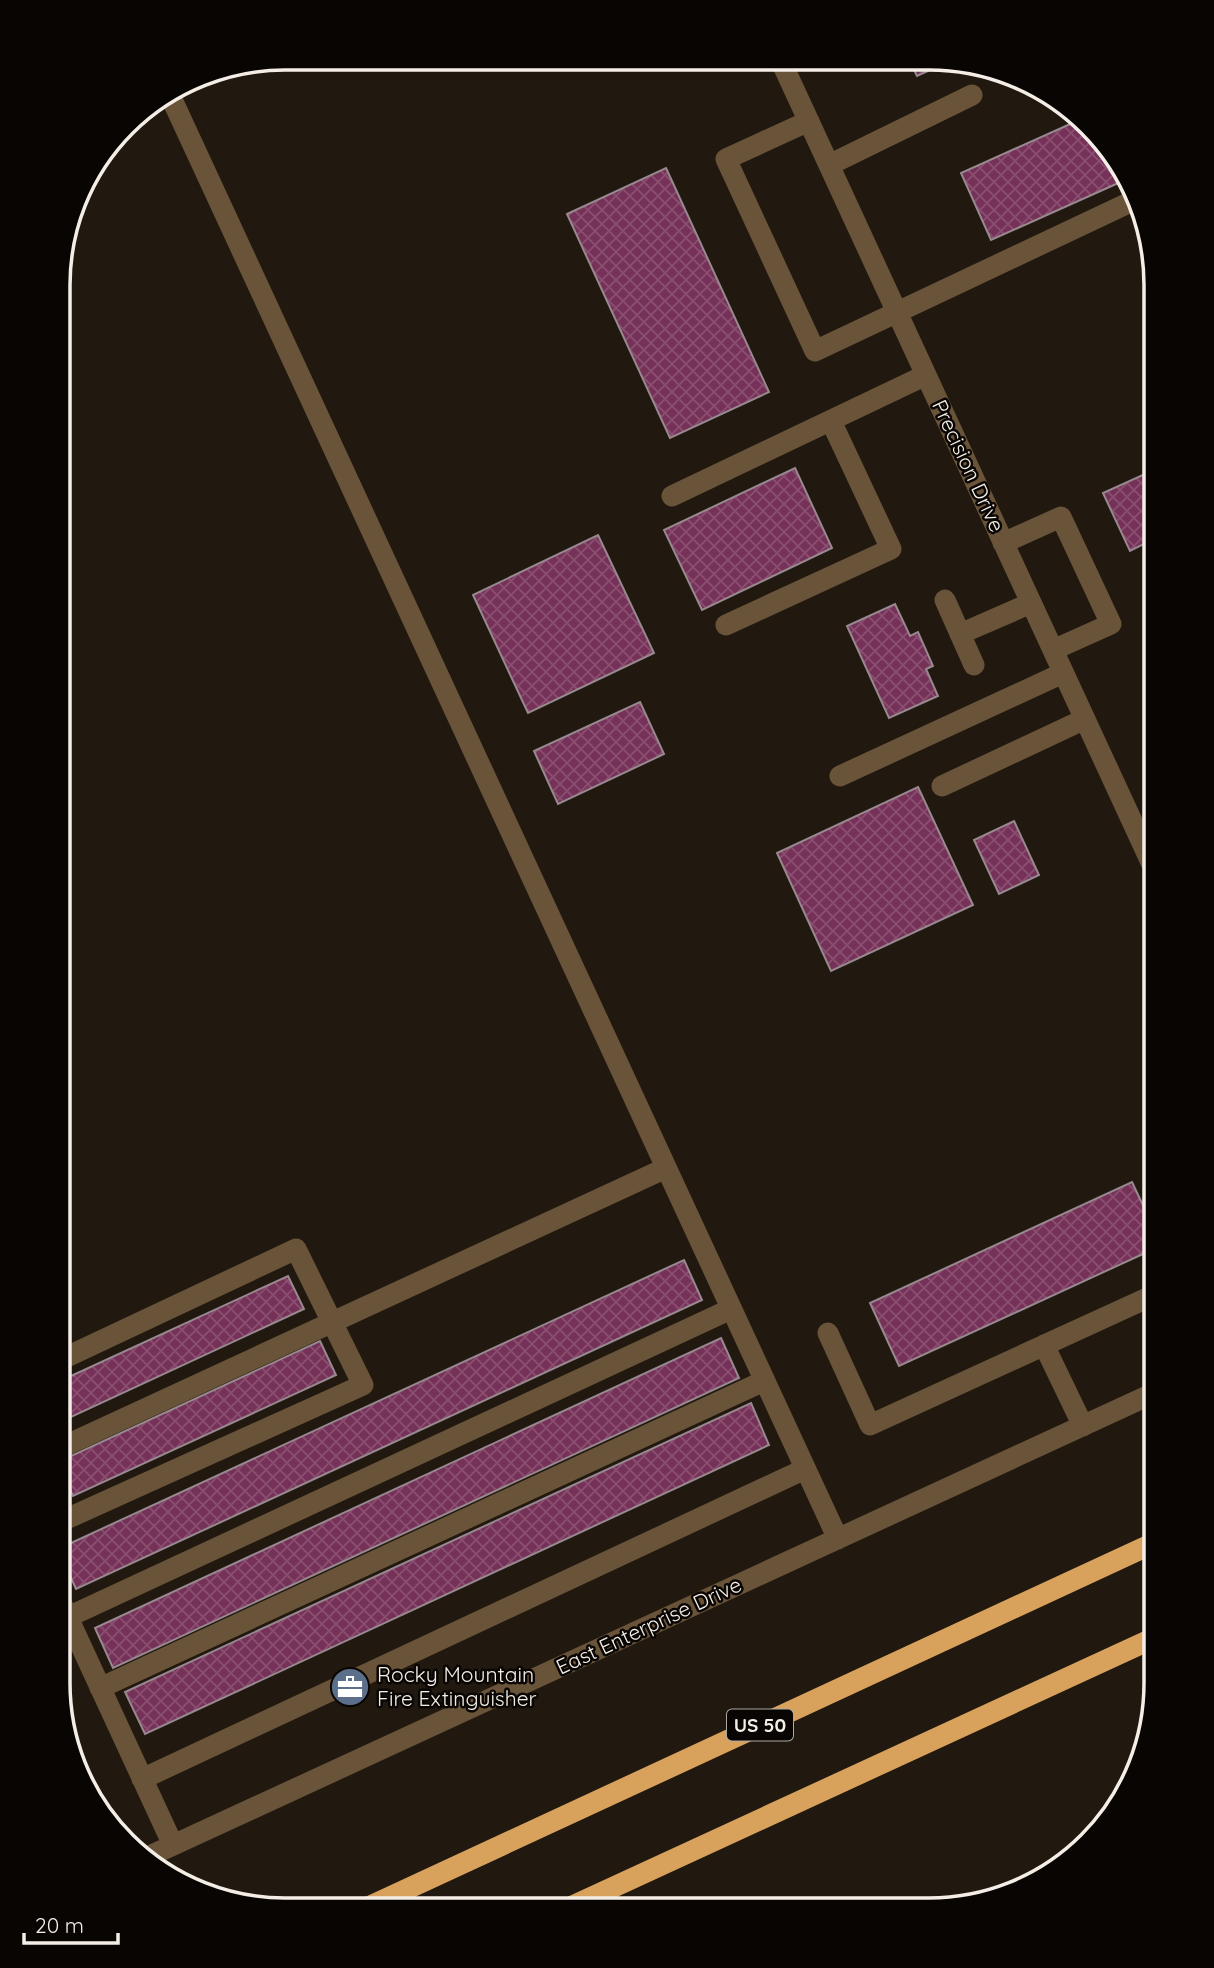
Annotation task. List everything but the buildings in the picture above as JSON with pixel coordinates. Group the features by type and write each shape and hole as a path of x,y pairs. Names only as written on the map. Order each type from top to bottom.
{"highway":[{"name":"US 50","path":"388,1898 1144,1548"},
{"path":"590,1898 1144,1643"}],"street":[{"name":"Precision Drive","path":"785,70 1144,847"},
{"path":"829,164 972,95"},
{"path":"173,101 838,1539"},
{"path":"808,121 726,159 815,351 1128,203"},
{"path":"672,496 926,376"},
{"path":"726,625 891,549 831,421"},
{"path":"1003,543 1061,517 1111,624 1053,650"},
{"path":"945,600 974,665"},
{"path":"960,634 1031,603"},
{"path":"840,776 1063,673"},
{"path":"942,786 1085,719"},
{"path":"70,1443 666,1168"},
{"path":"70,1355 296,1249 363,1385 70,1518"},
{"path":"828,1333 870,1425 1144,1299"},
{"path":"70,1617 731,1309"},
{"path":"1044,1345 1083,1426"},
{"path":"100,1688 764,1381"},
{"name":"East Enterprise Drive","path":"154,1854 1144,1398"},
{"path":"142,1779 805,1469"},
{"path":"70,1622 173,1845"}],"place":[{"name":"Rocky Mountain Fire Extinguisher","path":"350,1687"}]}
